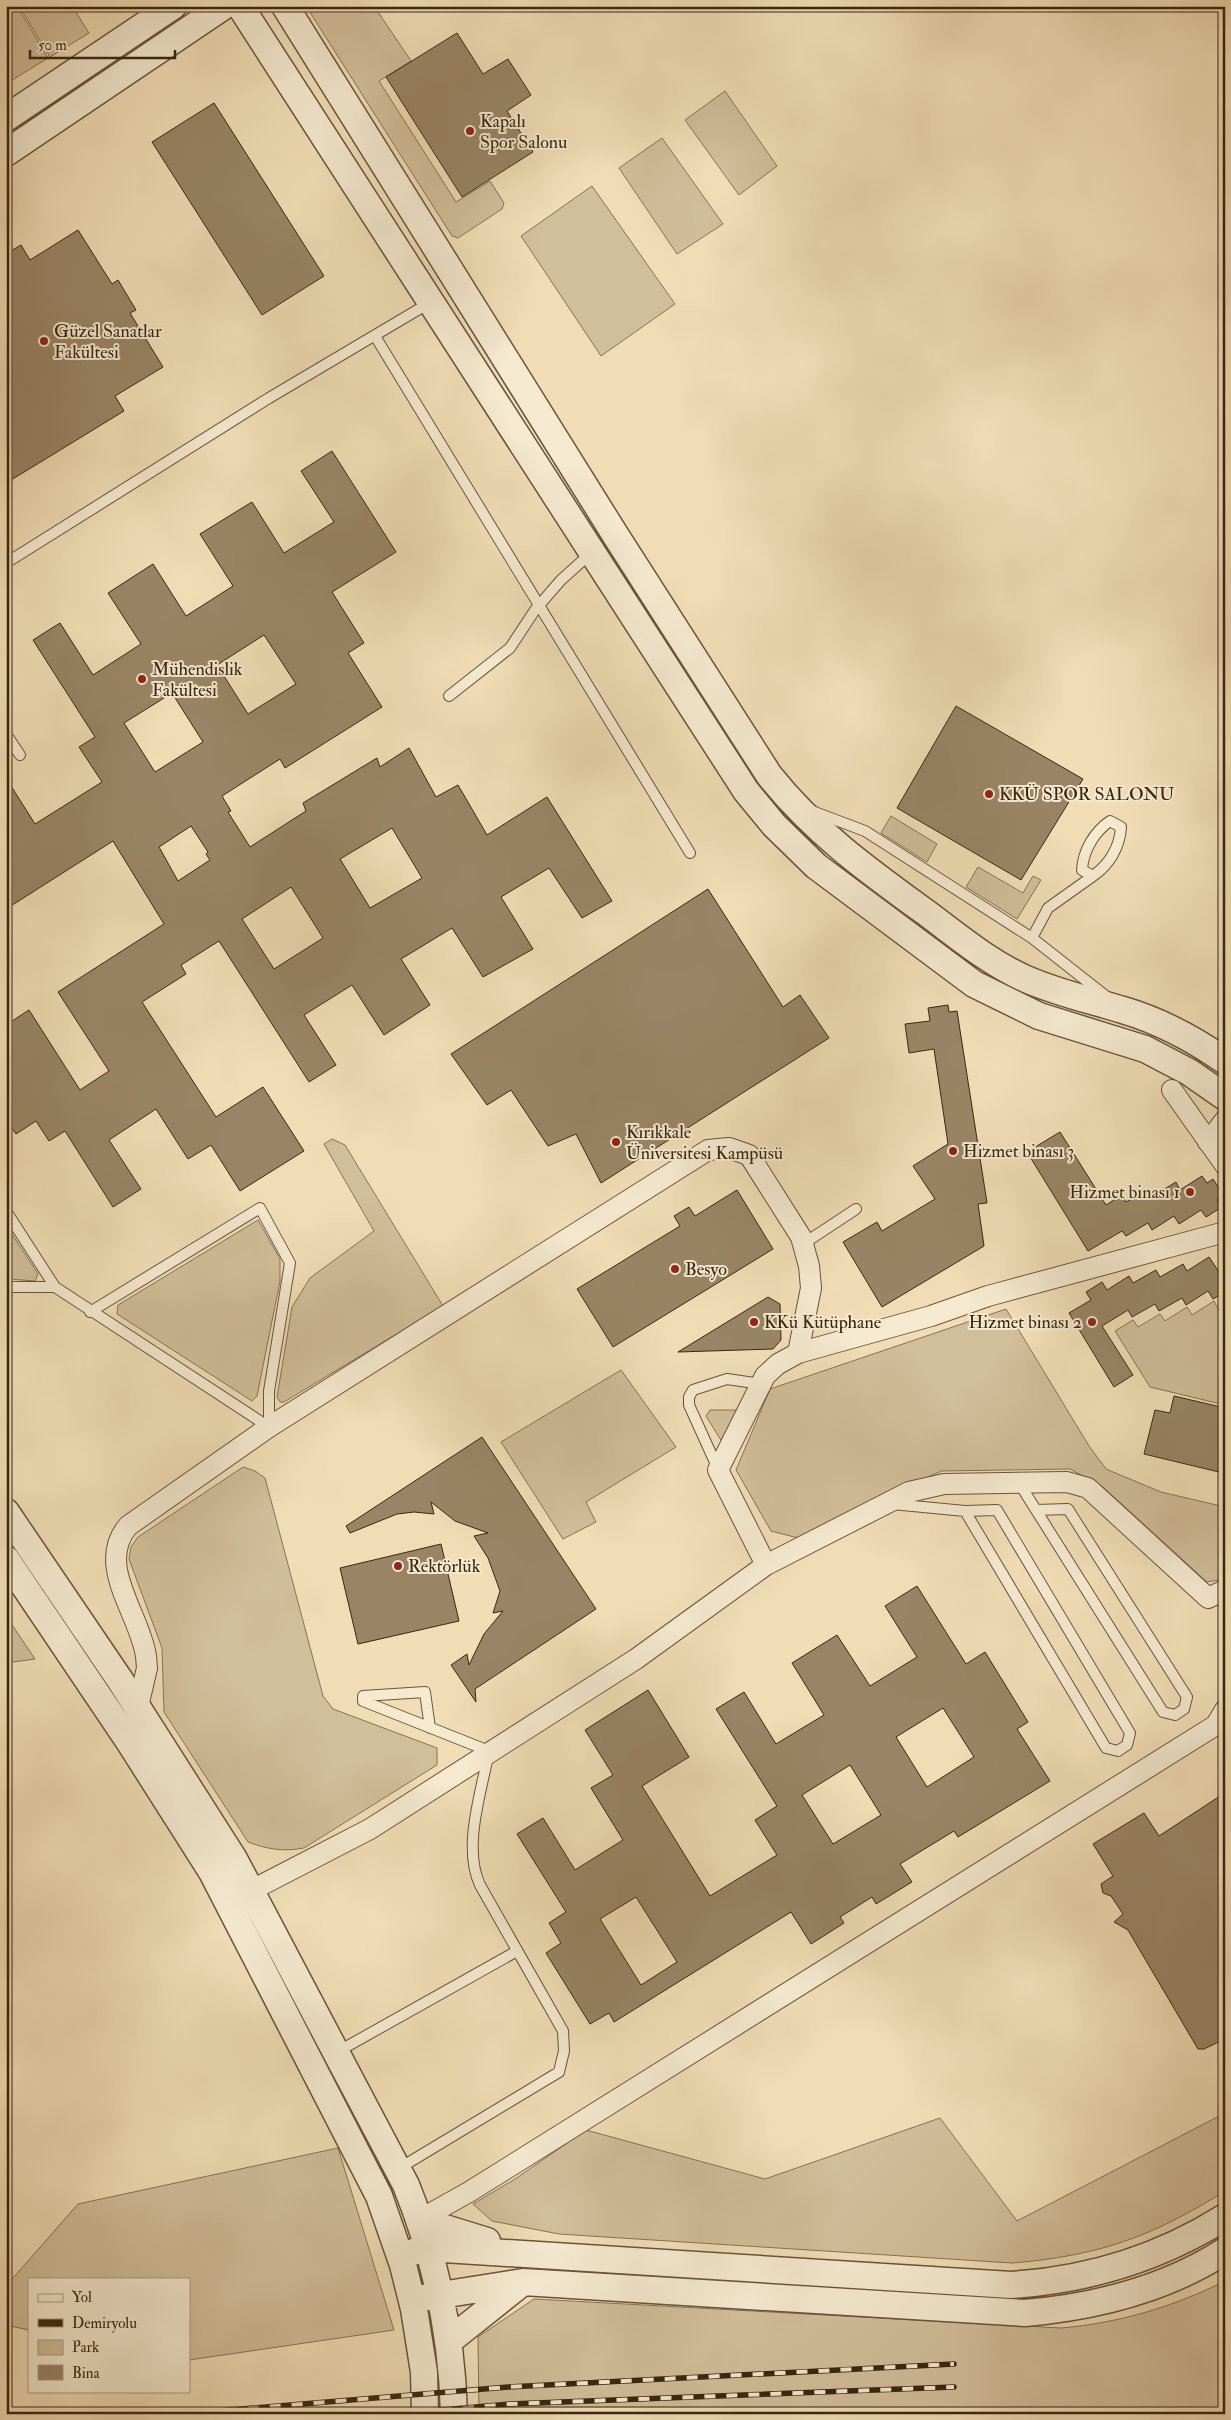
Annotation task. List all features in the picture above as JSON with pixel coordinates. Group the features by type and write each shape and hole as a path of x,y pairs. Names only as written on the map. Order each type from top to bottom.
{"street":[{"path":"6,118 173,6"},
{"path":"6,153 224,6"},
{"path":"240,6 746,791 779,830 816,866 986,992 1039,1016 1145,1049 1188,1072 1225,1097"},
{"path":"285,6 616,536 769,775 795,806 824,835 856,862 990,960 1049,989 1123,1010 1173,1030 1223,1057"},
{"path":"592,552 616,536"},
{"path":"1172,1090 1225,1166"},
{"path":"1208,1142 1225,1120"},
{"path":"116,1721 138,1707 147,1668 146,1656 114,1559 118,1541 128,1526 269,1427 708,1150 729,1148 749,1155 803,1244 810,1273 811,1296 798,1353"},
{"path":"766,1565 718,1470 765,1376 778,1364 798,1353 930,1316 995,1294 1225,1232"},
{"path":"229,1903 370,1829 489,1751 636,1659 766,1565 909,1492 930,1486 1019,1483 1067,1482 1088,1488 1208,1598 1225,1590"},
{"path":"6,1512 138,1707 234,1859 252,1890 397,2169 419,2220 440,2294 449,2340 454,2414"},
{"path":"6,1558 116,1721 229,1903 379,2196 400,2256 412,2300 422,2354 425,2414"},
{"path":"419,2220 469,2192 1216,1726 1225,1710"},
{"path":"400,2256 428,2248 1012,2285 1078,2277 1133,2262 1185,2241 1225,2217"},
{"path":"419,2220 526,2253"},
{"path":"412,2300 524,2282 1018,2314 1073,2307 1119,2297 1176,2277 1225,2251"},
{"path":"449,2340 524,2282"}],"lane":[{"path":"6,563 261,403 431,302"},
{"path":"375,336 690,853"},
{"path":"449,696 510,648 539,605 592,552"},
{"path":"6,734 20,755"},
{"path":"795,806 837,819 865,831 1032,938 1123,1010"},
{"path":"1032,938 1048,908 1104,869 1120,840 1121,827 1110,821 1099,828 1082,857 1082,870 1093,876"},
{"path":"90,1312 260,1208 290,1263 269,1391 269,1427"},
{"path":"803,1244 856,1209"},
{"path":"6,1211 55,1287 90,1312 269,1427"},
{"path":"6,1287 55,1287"},
{"path":"718,1470 689,1405 690,1395 693,1390 727,1379 761,1384"},
{"path":"1019,1483 1036,1510 1164,1712 1175,1714 1184,1709 1187,1697 1068,1509 1036,1510"},
{"path":"886,1503 965,1511 997,1510 1130,1733 1127,1745 1118,1751 1106,1748 965,1511"},
{"path":"397,2169 559,2072 564,2051 563,2031 480,1885 473,1864 472,1842 489,1751 430,1728 363,1701 363,1696 425,1692 430,1728"},
{"path":"336,2052 517,1952"}],"green space":[{"path":"6,6 17,6 48,58 9,82 6,77"},
{"path":"19,6 72,6 89,33 50,57"},
{"path":"306,6 374,6 411,61 379,81 456,202 490,181 504,203 502,209 458,238 452,236"},
{"path":"725,91 777,166 739,195 685,120"},
{"path":"662,138 723,224 677,254 619,168"},
{"path":"592,186 675,304 601,356 521,236"},
{"path":"891,816 937,844 927,862 881,833"},
{"path":"978,867 1023,893 1033,876 1041,880 1017,919 966,887"},
{"path":"332,1139 345,1145 443,1306 284,1402 280,1402 277,1397 292,1307 310,1278 374,1231 324,1144"},
{"path":"258,1220 280,1259 280,1281 257,1396 252,1401 117,1314 118,1305"},
{"path":"6,1225 38,1274 35,1281 9,1279 6,1274"},
{"path":"1214,1301 1218,1309 1225,1305 1225,1405 1150,1387 1115,1331 1133,1320 1138,1327 1160,1314 1165,1321 1187,1307 1192,1315"},
{"path":"1006,1309 1089,1446 1106,1469 1161,1492 1225,1507 1225,1579 1207,1582 1103,1487 1070,1469 942,1471 884,1495 798,1538 771,1531 736,1470 770,1389"},
{"path":"621,1370 676,1447 586,1502 596,1522 563,1539 501,1442"},
{"path":"710,1410 737,1410 740,1414 727,1450 706,1416"},
{"path":"243,1467 255,1471 265,1478 323,1696 333,1709 437,1748 437,1765 304,1848 275,1849 248,1842 164,1712 162,1648 129,1559 131,1547 138,1537"},
{"path":"6,1616 35,1659 6,1663"},
{"path":"1225,2113 1225,2191 1173,2221 1123,2242 1043,2260 1012,2263 559,2234 492,2221 473,2204 515,2179 586,2130 765,2179 940,2118 1017,2221"},
{"path":"338,2148 394,2330 190,2360 190,2278 28,2278 28,2330 6,2325 6,2286 78,2204"},
{"path":"1225,2281 1225,2414 479,2414 478,2337 534,2299 1061,2328 1125,2318 1186,2299"}],"building":[{"name":"Kapalı Spor Salonu","path":"457,33 483,74 508,59 531,95 507,111 533,152 462,197 386,77"},
{"path":"214,103 324,276 262,315 152,142"},
{"name":"Güzel Sanatlar Fakültesi","path":"78,230 112,284 118,280 136,310 130,313 163,367 115,396 124,411 11,480 6,472 6,254 21,245 30,260"},
{"path":"332,451 396,552 332,592 364,643 348,653 382,707 285,768 280,759 222,796 231,811 228,812 250,847 306,811 303,803 377,758 380,767 409,748 436,797 458,785 487,835 547,797 612,901 582,918 549,868 501,897 533,949 483,977 452,928 401,959 430,1005 384,1035 352,985 304,1015 336,1065 309,1082 219,941 181,965 186,974 142,1002 216,1117 263,1087 304,1151 240,1191 211,1145 188,1159 156,1109 109,1140 141,1189 113,1207 65,1131 49,1141 36,1121 16,1134 6,1119 6,1025 29,1010 80,1090 109,1071 58,992 164,924 113,841 6,909 6,778 35,824 102,782 79,747 95,737 33,640 60,623 93,675 141,644 108,593 153,564 186,616 233,586 200,534 252,502 284,553 334,522 301,471","holes":["264,635 296,684 248,714 217,665","172,693 203,742 155,772 124,723","191,826 208,852 206,854 210,860 178,881 159,847","392,828 422,878 370,908 340,859","291,887 323,938 274,969 242,919"]},
{"name":"KKÜ SPOR SALONU","path":"956,706 1083,779 1021,880 897,808"},
{"path":"708,889 783,1007 800,995 829,1038 601,1183 576,1134 548,1146 511,1090 487,1105 451,1054"},
{"name":"Hizmet binası 3","path":"948,1005 949,1012 957,1011 987,1203 978,1204 984,1246 882,1307 843,1242 877,1222 882,1231 935,1199 913,1166 948,1144 934,1049 909,1053 905,1024 930,1021 928,1008"},
{"name":"Hizmet binası 1","path":"1060,1132 1106,1205 1122,1195 1126,1202 1149,1189 1153,1196 1176,1182 1180,1190 1202,1176 1207,1183 1213,1179 1224,1196 1217,1200 1222,1207 1206,1217 1201,1210 1179,1224 1174,1216 1152,1230 1148,1223 1126,1236 1122,1231 1088,1251 1027,1152"},
{"name":"Besyo","path":"737,1190 773,1249 613,1347 577,1289 680,1226 674,1216 689,1207 695,1216"},
{"name":"Hizmet binası 2","path":"1209,1257 1219,1272 1225,1268 1225,1292 1213,1299 1208,1291 1186,1305 1182,1298 1159,1311 1155,1304 1132,1317 1128,1310 1102,1326 1133,1375 1114,1387 1069,1313 1091,1300 1086,1292 1102,1282 1107,1290 1129,1276 1133,1283 1156,1270 1160,1277 1183,1264 1187,1271"},
{"name":"KKü Kütüphane","path":"768,1297 780,1304 781,1340 773,1349 678,1352"},
{"path":"1174,1396 1225,1408 1225,1447 1219,1472 1144,1454 1155,1410 1170,1413"},
{"name":"Rektörlük","path":"482,1437 596,1609 475,1689 476,1702 451,1665 467,1654 469,1665 484,1634 503,1611 493,1613 500,1591 488,1558 474,1536 488,1533 455,1521 431,1502 434,1514 414,1512 397,1514 350,1533 346,1526"},
{"path":"441,1544 459,1621 358,1644 340,1568"},
{"path":"917,1586 966,1664 985,1652 1028,1722 1017,1729 1050,1781 958,1837 954,1831 900,1864 912,1882 876,1904 872,1897 840,1917 844,1923 811,1944 791,1912 614,2022 609,2013 590,2024 546,1953 561,1943 549,1923 566,1912 517,1834 543,1818 575,1870 623,1840 591,1788 613,1775 585,1730 648,1690 689,1757 642,1786 710,1896 777,1855 755,1820 777,1806 716,1709 744,1692 776,1744 824,1715 792,1663 837,1635 870,1686 917,1657 885,1606","holes":["943,1708 974,1757 927,1787 896,1737","850,1765 881,1815 833,1844 802,1795","636,1897 677,1962 641,1985 600,1919"]},
{"path":"1220,1796 1225,1804 1225,2039 1204,2049 1198,2049 1128,1930 1114,1922 1123,1914 1111,1896 1103,1893 1101,1884 1113,1876 1093,1844 1144,1813 1159,1836"}],"railway":[{"path":"182,2414 508,2387 954,2364"},
{"path":"397,2414 510,2404 954,2387"}],"place":[{"name":"Kapalı Spor Salonu","path":"470,131"},
{"name":"Güzel Sanatlar Fakültesi","path":"44,341"},
{"name":"Mühendislik Fakültesi","path":"142,679"},
{"name":"KKÜ SPOR SALONU","path":"989,794"},
{"name":"Kırıkkale Üniversitesi Kampüsü","path":"616,1142"},
{"name":"Hizmet binası 3","path":"953,1151"},
{"name":"Hizmet binası 1","path":"1190,1192"},
{"name":"Besyo","path":"675,1269"},
{"name":"KKü Kütüphane","path":"754,1322"},
{"name":"Hizmet binası 2","path":"1092,1322"},
{"name":"Rektörlük","path":"398,1566"}]}
